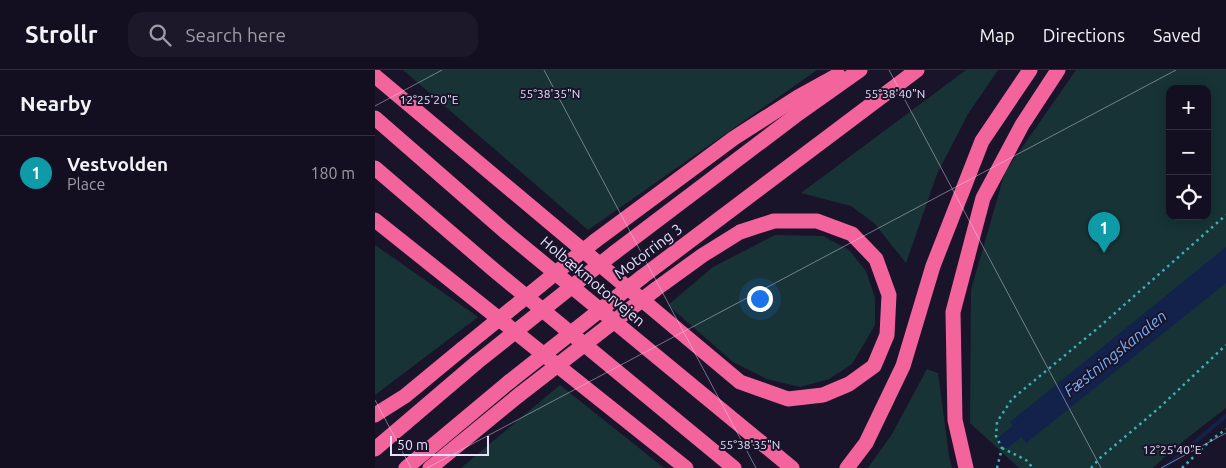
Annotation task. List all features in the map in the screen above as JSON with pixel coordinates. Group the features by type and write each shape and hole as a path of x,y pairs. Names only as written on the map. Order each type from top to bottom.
{"highway":[{"path":"375,415 405,396 595,240 735,138 798,96 849,70"},
{"name":"Motorring 3","path":"375,449 476,363 614,254 795,116 860,70"},
{"name":"Motorring 3","path":"406,468 509,382 642,277 917,70"},
{"path":"847,468 866,443 903,366 933,266 956,203 982,141 1030,70"},
{"path":"966,468 955,420 953,312 983,198 1022,125 1058,70"},
{"path":"375,76 740,382 789,399 823,395 849,384 874,366 887,335 889,295 876,259 851,234 817,221 774,221 740,232 703,255 656,289 519,394 430,468"},
{"name":"Holbækmotorvejen","path":"375,118 508,234 792,468"},
{"path":"375,168 734,468"},
{"path":"375,220 686,468"}],"path":[{"path":"1033,468 1026,460 1002,448 996,436 997,422 1012,399 1098,328 1226,215"},
{"path":"1091,468 1226,345"},
{"path":"1182,468 1210,441 1226,429"},
{"path":"997,468 1002,448"}],"green space":[{"path":"403,70 817,70 588,230"},
{"path":"966,70 998,70 968,114 937,174 906,263 874,223 851,206 801,193"},
{"path":"1076,70 1226,70 1226,408 1172,450 1153,468 1019,468 970,423 971,290 1005,172"},
{"path":"775,235 823,236 849,250 866,271 875,298 875,325 852,364 829,379 800,387 767,379 733,362 668,305 713,267"},
{"path":"375,245 478,317 375,395"},
{"path":"927,369 938,373 952,468 868,468 892,434"},
{"path":"560,385 664,468 461,468"}],"water":[{"path":"1226,247 1226,283 1026,443 1010,422"}],"waterway":[{"path":"1164,468 1226,416"},
{"name":"Fæstningskanalen","path":"1005,441 1030,421"}],"place":[{"name":"Vestvolden","path":"1104,253"}]}
